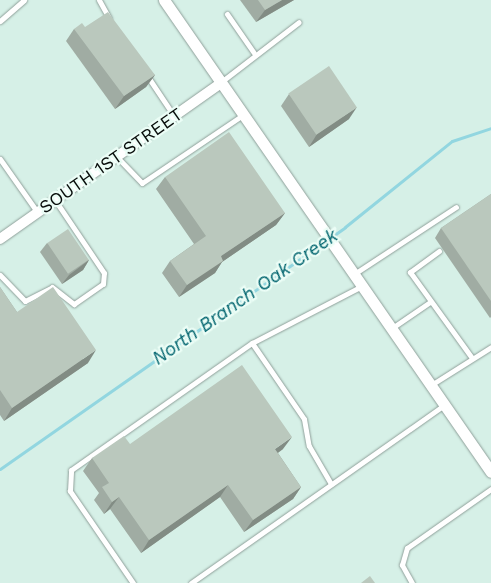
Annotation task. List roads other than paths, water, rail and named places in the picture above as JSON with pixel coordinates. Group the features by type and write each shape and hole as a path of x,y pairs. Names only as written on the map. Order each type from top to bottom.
{"street":[{"path":"164,0 444,405 487,458 491,472"},
{"name":"SOUTH 1ST STREET","path":"0,239 221,83"}],"lane":[{"path":"0,21 24,0"},
{"path":"99,0 115,27"},
{"path":"228,14 254,53"},
{"path":"221,83 254,53 300,22"},
{"path":"144,71 174,116"},
{"path":"117,156 142,183 243,115"},
{"path":"0,159 38,213"},
{"path":"0,275 24,301 52,287 74,304 103,284 104,273 55,200"},
{"path":"354,274 456,207"},
{"path":"439,251 410,272 472,358"},
{"path":"133,583 70,491 71,470 252,343 362,286"},
{"path":"391,328 430,302"},
{"path":"252,343 304,419 309,446 332,484"},
{"path":"430,385 491,347"},
{"path":"191,583 444,405"},
{"path":"412,583 402,565 407,548 491,489"}],"waterway":[{"name":"North Branch Oak Creek","path":"0,469 345,227 452,141 491,128"}]}
